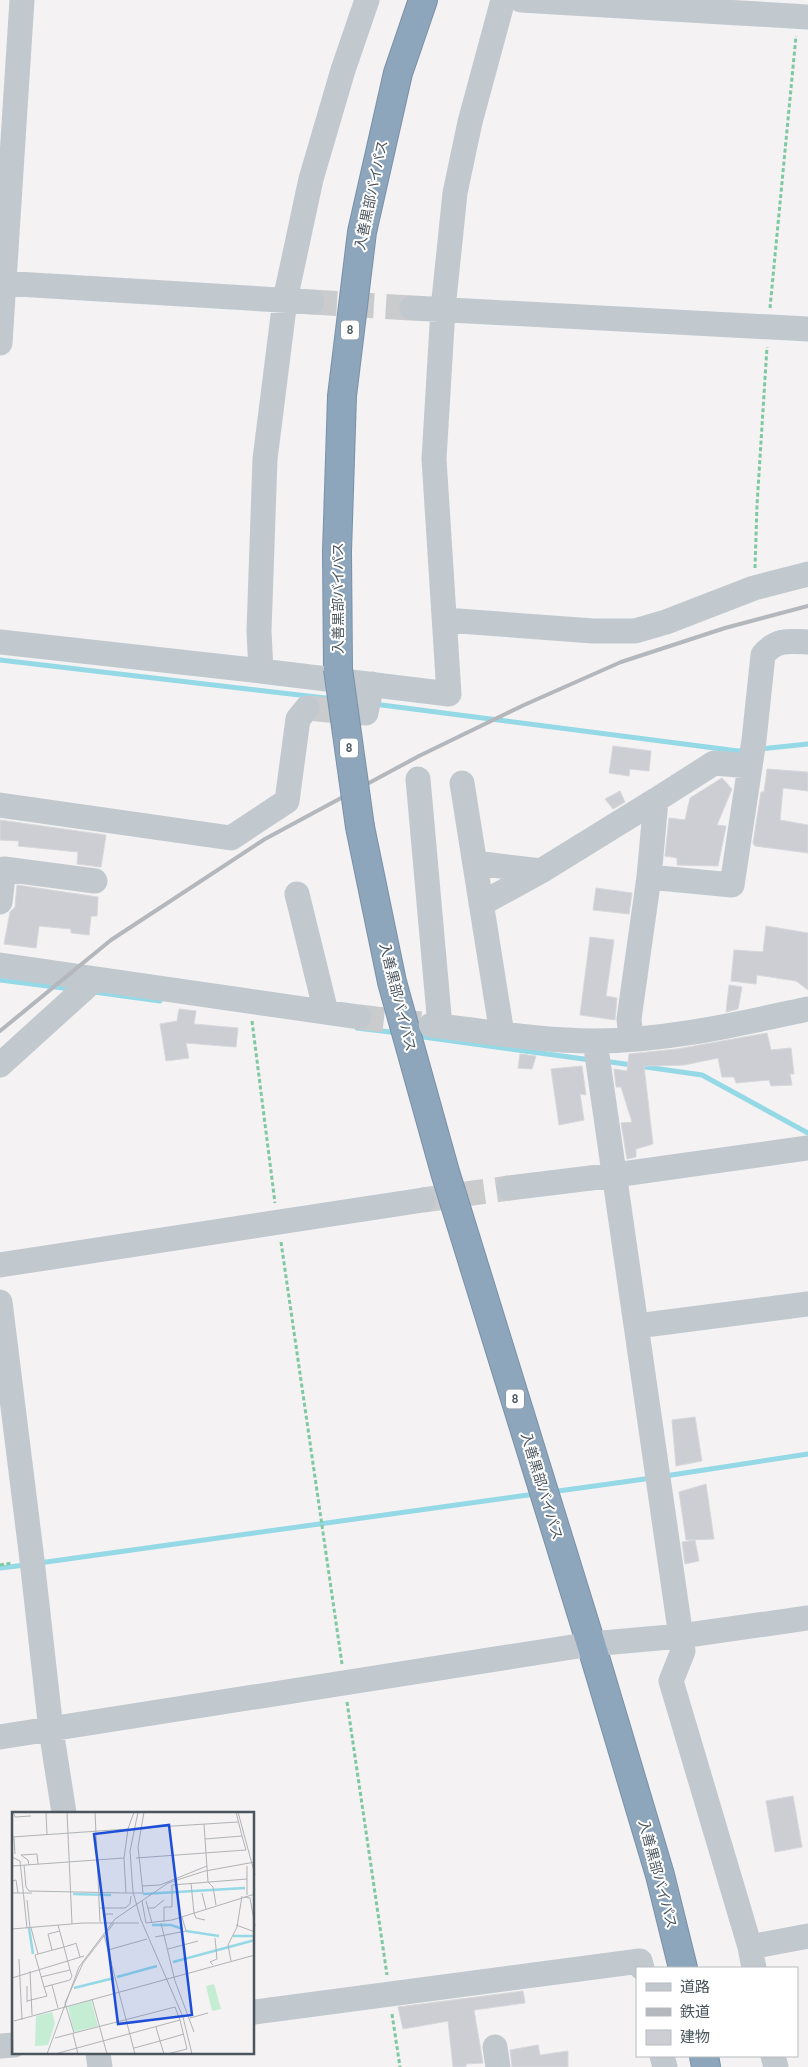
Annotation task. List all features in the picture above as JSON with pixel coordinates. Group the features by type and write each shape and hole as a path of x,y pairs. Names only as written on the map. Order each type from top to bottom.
{"highway":[{"name":"入善黒部バイパス","path":"423,0 398,73 362,232 342,396 336,552 338,669 360,827 392,982 445,1172 591,1644 660,1875 683,1967"}],"street":[{"path":"0,343 2,283 22,0"},
{"path":"261,671 259,631 265,460 285,300 311,178 343,70 367,0"},
{"path":"0,642 449,694 434,459 443,309 455,193 470,122 503,0"},
{"path":"520,0 803,16"},
{"path":"2,283 312,302"},
{"path":"412,308 808,329"},
{"path":"445,620 593,631 635,631 666,622 754,588 808,574"},
{"path":"649,877 732,885 764,655 770,645 788,640 808,642"},
{"path":"366,713 372,684"},
{"path":"0,805 231,838 287,801 298,719 307,708"},
{"path":"481,904 541,871 714,763 750,766"},
{"path":"418,779 436,1025 502,1034 595,1041 631,1039 722,1027 808,1009"},
{"path":"462,783 502,1034"},
{"path":"631,1039 629,1019 649,877 656,800"},
{"path":"475,863 541,871"},
{"path":"0,902 4,869 95,881"},
{"path":"297,894 326,1012"},
{"path":"0,965 359,1017"},
{"path":"0,1065 95,979"},
{"path":"595,1041 681,1636 682,1652 671,1681 752,1957 808,1936"},
{"path":"509,1188 808,1148"},
{"path":"0,1265 424,1200"},
{"path":"0,1302 51,1730 64,1812"},
{"path":"637,1326 808,1304"},
{"path":"0,1737 591,1644 681,1636 808,1618"},
{"path":"255,2012 640,1961 642,1967"},
{"path":"98,2054 100,2067"}],"path":[{"path":"754,588 768,326 803,16"},
{"path":"249,1001 278,1222 400,2067"}],"building":[{"path":"613,746 651,751 649,771 630,769 629,776 609,773"},
{"path":"767,769 808,772 808,791 783,788 780,820 808,825 808,853 755,846 753,843 761,792 764,792"},
{"path":"722,778 732,789 717,825 726,826 718,866 677,865 677,858 665,856 669,818 685,820 690,798"},
{"path":"620,791 625,802 613,809 605,799"},
{"path":"0,820 106,835 101,867 77,864 78,852 18,846 19,841 0,840"},
{"path":"17,885 98,897 97,916 91,916 89,935 71,933 71,929 39,926 36,948 4,944 10,912 15,907"},
{"path":"596,888 632,893 629,914 593,910"},
{"path":"766,926 808,933 808,990 796,981 757,975 756,984 731,981 734,950 763,952"},
{"path":"590,937 614,940 606,996 617,998 615,1020 580,1015"},
{"path":"729,985 742,987 738,1009 726,1012"},
{"path":"179,1009 196,1011 194,1024 238,1028 236,1047 186,1043 189,1058 166,1061 160,1024 177,1021"},
{"path":"767,1033 771,1050 791,1048 794,1074 790,1074 792,1085 771,1086 769,1080 736,1083 734,1077 722,1077 718,1058 684,1065 644,1066 653,1144 636,1149 636,1157 627,1159 621,1123 632,1122 621,1087 616,1087 614,1069 627,1071 629,1054 677,1049"},
{"path":"520,1054 536,1056 532,1069 518,1068"},
{"path":"582,1066 586,1095 580,1094 584,1120 559,1125 551,1069"},
{"path":"695,1417 702,1461 676,1466 672,1420"},
{"path":"706,1484 714,1539 686,1540 679,1492"},
{"path":"695,1540 699,1561 685,1564 682,1542"},
{"path":"793,1796 802,1847 775,1852 766,1801"},
{"path":"523,1991 525,2003 474,2010 483,2063 466,2064 466,2067 453,2067 448,2021 403,2029 398,2007"},
{"path":"538,2045 540,2055 568,2051 568,2067 512,2067 510,2050"}],"waterway":[{"path":"0,660 334,699"},
{"path":"374,704 738,751 745,750"},
{"path":"759,749 808,744"},
{"path":"0,980 71,989"},
{"path":"94,992 160,1001"},
{"path":"357,1028 398,1033"},
{"path":"416,1036 591,1060"},
{"path":"604,1061 702,1075 808,1133"},
{"path":"665,1476 808,1454"},
{"path":"551,1492 652,1478"},
{"path":"39,1563 535,1494"},
{"path":"0,1568 25,1565"}],"tunnel":[{"path":"312,302 412,308"},
{"path":"307,708 364,713"},
{"path":"359,1017 421,1024"},
{"path":"423,1200 509,1188"}],"railway":[{"path":"0,1031 111,940 265,839 419,756 524,705 621,662 725,628 808,606"}]}
